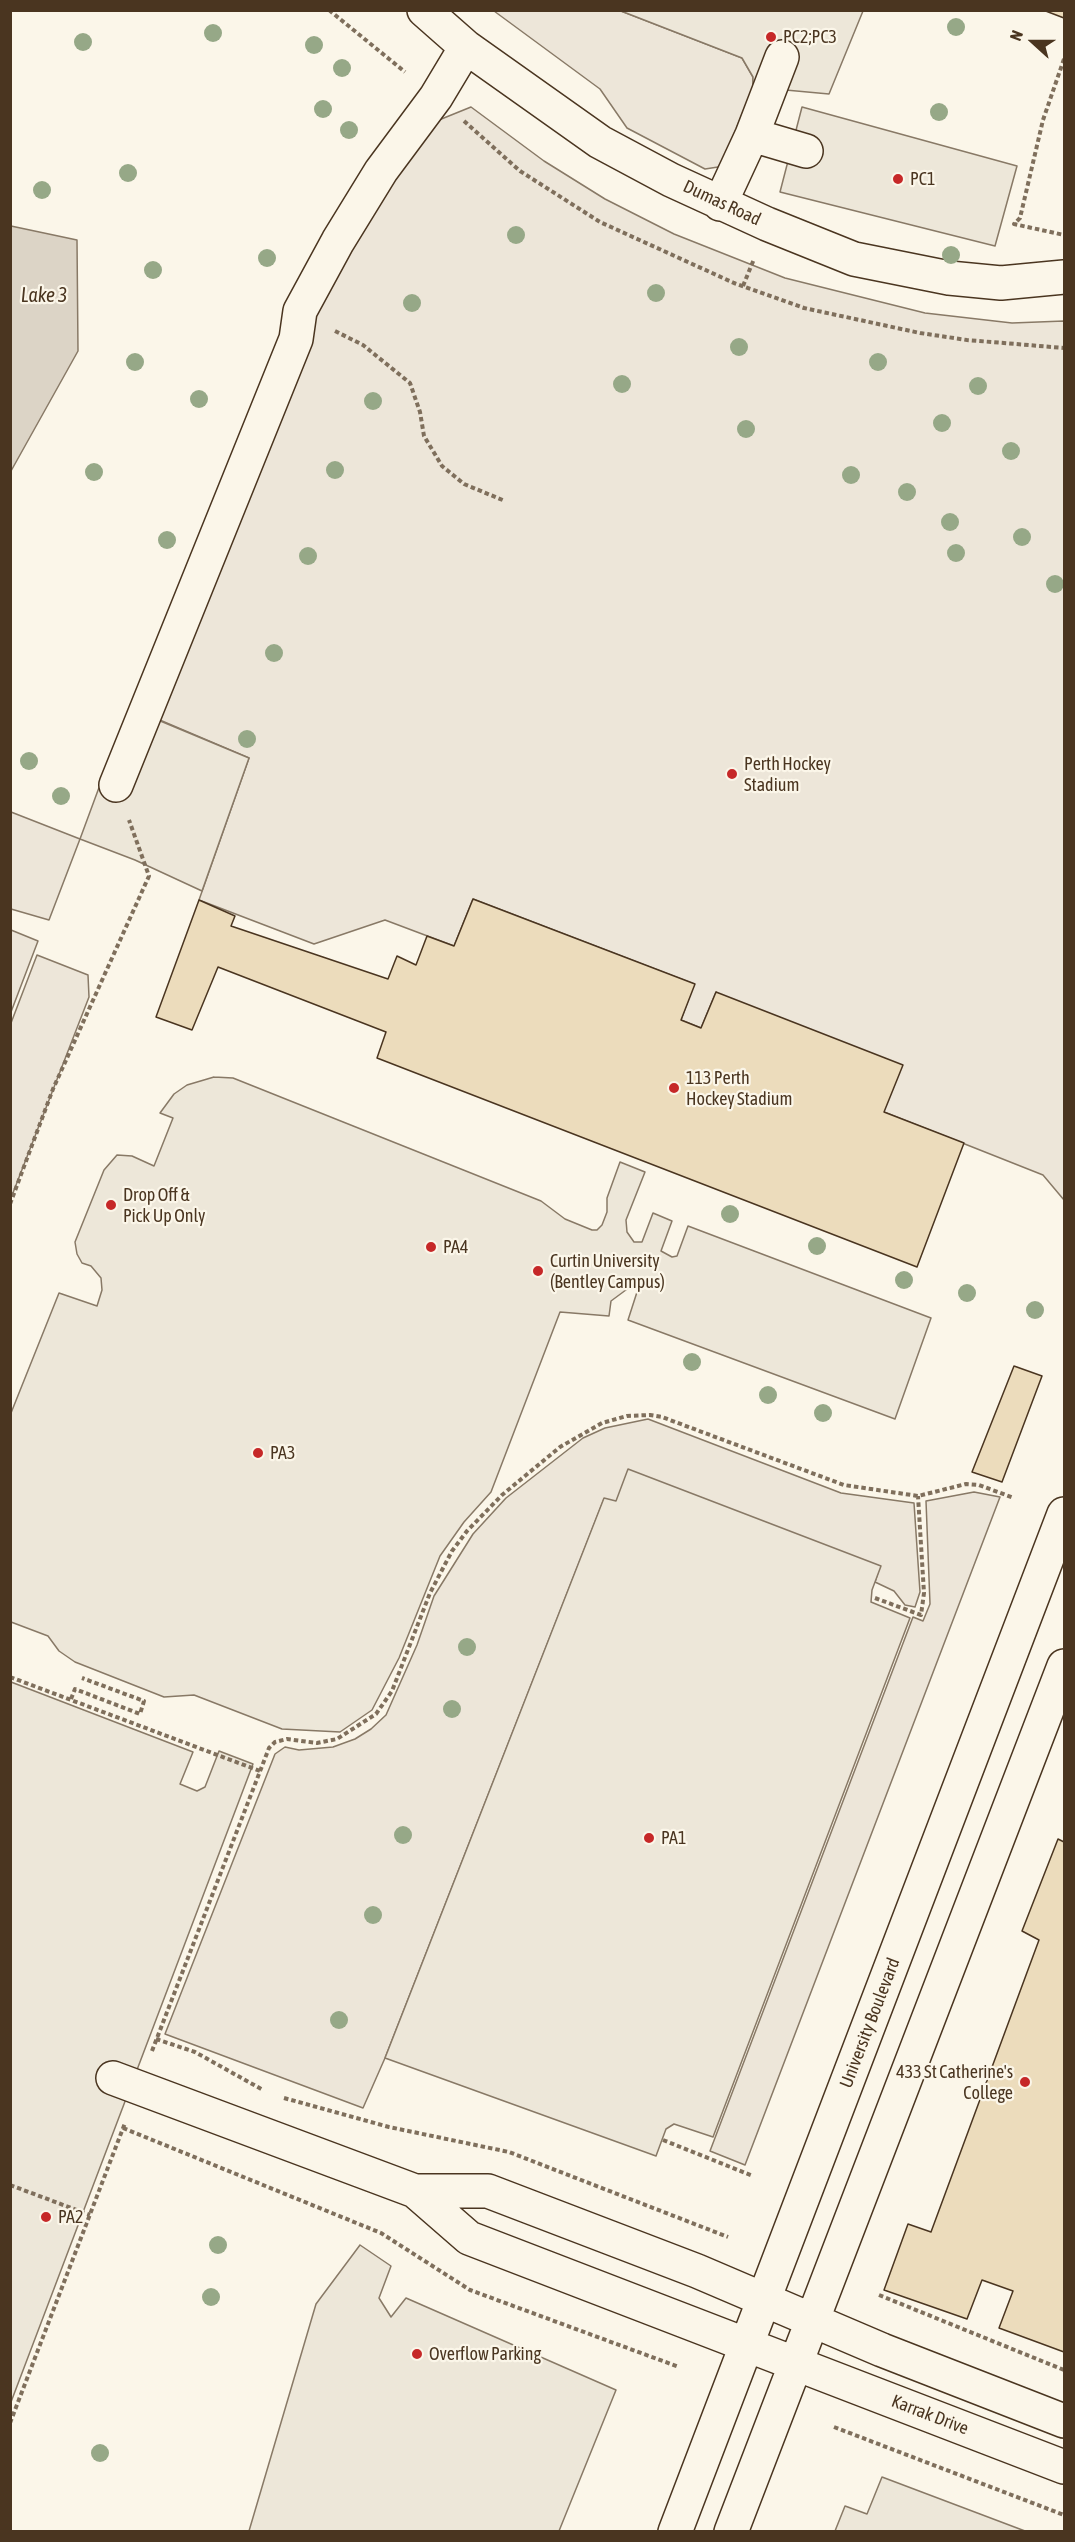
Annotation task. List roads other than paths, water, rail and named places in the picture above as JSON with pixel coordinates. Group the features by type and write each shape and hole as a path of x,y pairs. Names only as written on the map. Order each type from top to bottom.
{"street":[{"name":"Dumas Road","path":"424,10 466,47 600,142 720,204 854,259 949,278 1001,283 1065,277"},
{"path":"116,785 296,339 300,311 338,241 381,171 436,97 466,47"},
{"path":"720,204 752,135 782,57"},
{"path":"752,135 806,151"},
{"name":"University Boulevard","path":"675,2532 1065,1514"},
{"path":"731,2532 1065,1666"},
{"path":"126,2083 415,2191 488,2191 697,2271 812,2320 1065,2421"},
{"name":"Karrak Drive","path":"415,2191 469,2238 1065,2467"}],"water":[{"name":"Lake 3","path":"11,226 77,240 78,351 11,471"}],"place":[{"name":"PC2;PC3","path":"771,37"},
{"name":"PC1","path":"898,179"},
{"name":"Perth Hockey Stadium","path":"732,774"},
{"name":"113 Perth Hockey Stadium","path":"674,1088"},
{"name":"Drop Off & Pick Up Only","path":"111,1205"},
{"name":"PA4","path":"431,1247"},
{"name":"Curtin University (Bentley Campus)","path":"538,1271"},
{"name":"PA3","path":"258,1453"},
{"name":"PA1","path":"649,1838"},
{"name":"433 St Catherine's College","path":"1025,2082"},
{"name":"PA2","path":"46,2217"},
{"name":"Overflow Parking","path":"417,2354"}]}
